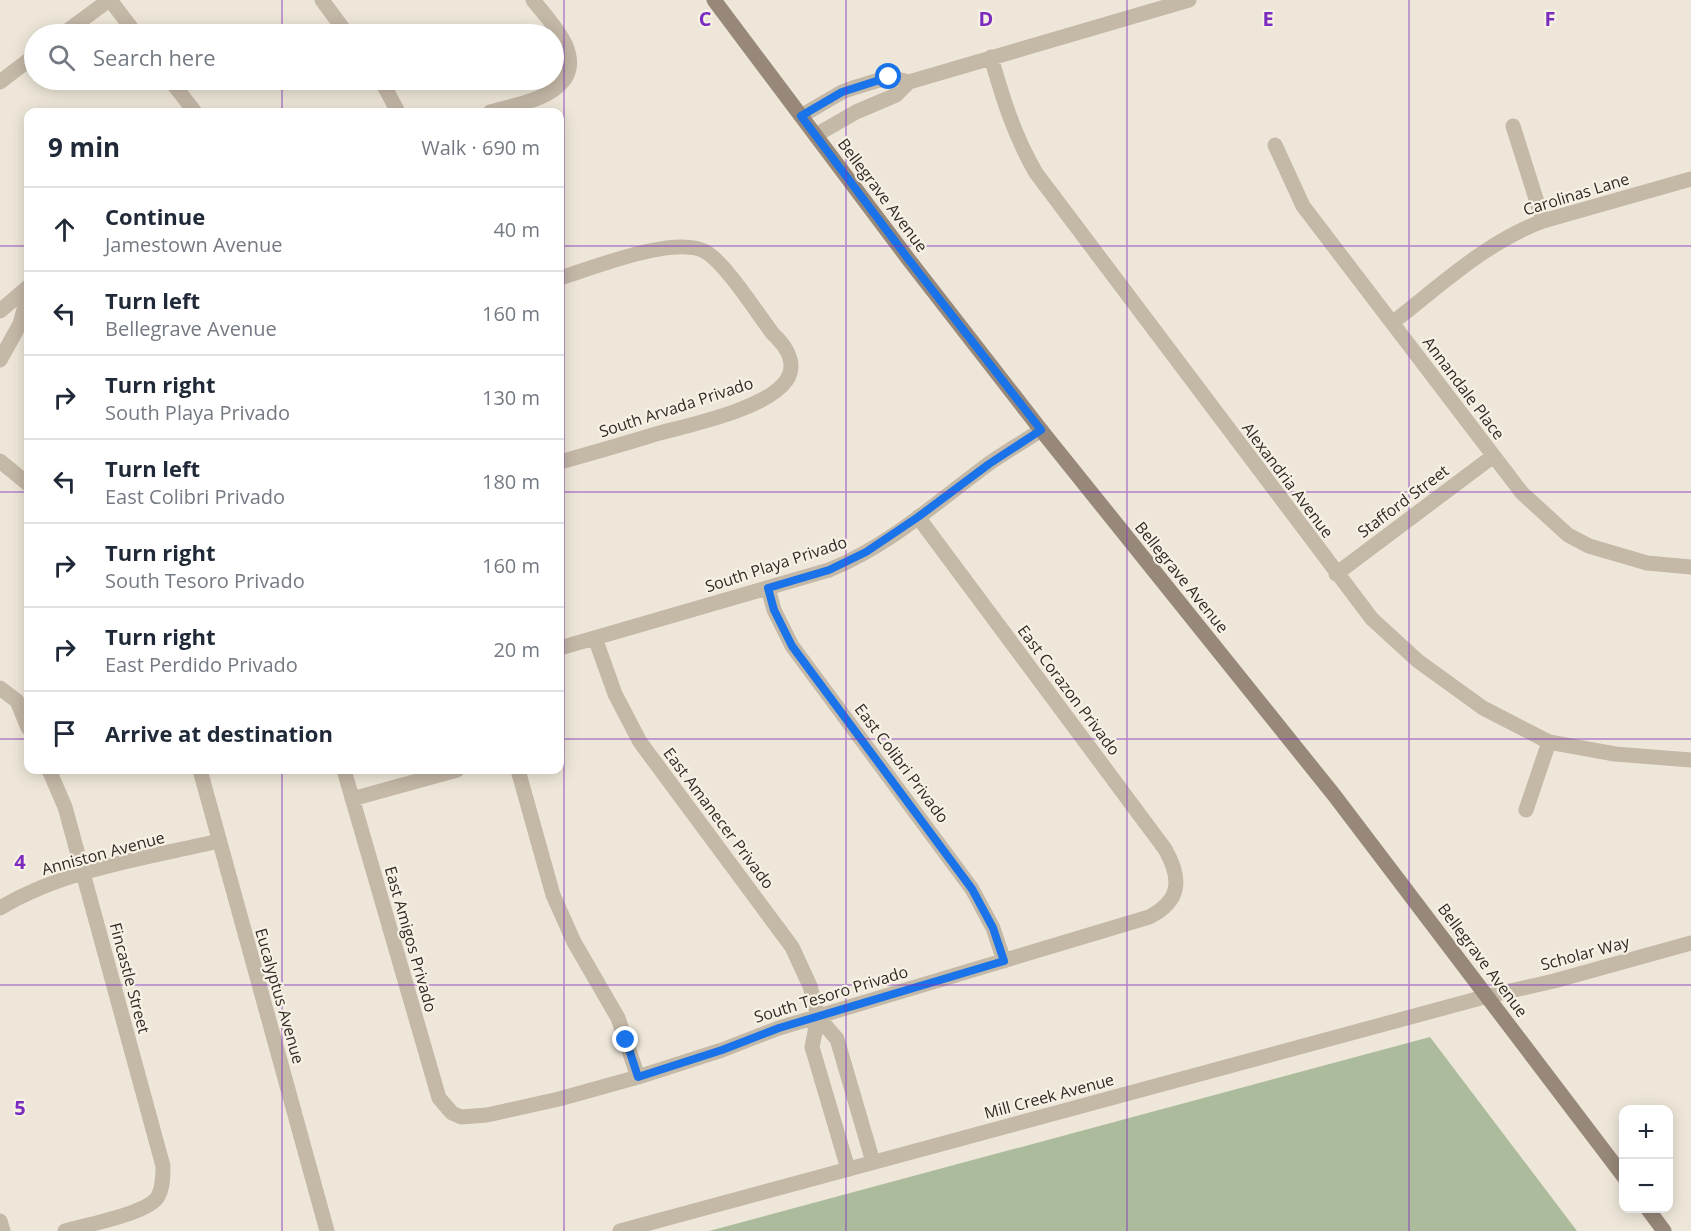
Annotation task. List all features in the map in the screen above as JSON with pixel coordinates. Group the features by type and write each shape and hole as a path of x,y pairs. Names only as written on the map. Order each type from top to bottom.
{"main road":[{"name":"Bellegrave Avenue","path":"714,0 909,260 1041,430 1334,795 1619,1172"},
{"path":"1650,1213 1664,1231"}],"street":[{"path":"77,24 110,0 128,24"},
{"path":"322,0 340,24"},
{"path":"533,0 550,24"},
{"path":"816,135 856,112 896,95 909,82 1189,0"},
{"path":"564,44 570,65 564,82"},
{"name":"Alexandria Avenue","path":"990,57 1009,119 1036,173 1372,620 1418,661 1483,708 1550,742 1616,754 1691,760"},
{"path":"0,82 24,64"},
{"path":"801,116 842,92 889,77 909,82"},
{"path":"178,90 192,108"},
{"path":"386,90 396,108"},
{"path":"503,108 547,94 553,90"},
{"path":"1513,126 1543,221"},
{"name":"Annandale Place","path":"1275,144 1303,206 1492,457 1522,493 1568,535 1589,546 1617,556 1667,566 1691,567"},
{"name":"Carolinas Lane","path":"1392,322 1492,246 1522,229 1691,179"},
{"name":"South Arvada Privado","path":"564,277 673,246 705,251 724,270 773,334 781,341 789,356 792,369 788,379 772,394 738,409 564,461"},
{"path":"0,311 24,290"},
{"path":"0,360 20,324 24,310"},
{"name":"South Playa Privado","path":"564,647 768,588 848,562 918,517 989,464 1041,430"},
{"name":"Stafford Street","path":"1336,574 1492,457"},
{"path":"0,461 24,481"},
{"name":"East Corazon Privado","path":"918,517 1165,849 1175,870 1176,891"},
{"name":"East Colibri Privado","path":"768,588 774,610 792,646 972,889 993,928 1004,961"},
{"name":"East Amanecer Privado","path":"595,638 615,694 640,742 792,947 810,986 818,1017 812,1047 848,1169"},
{"path":"0,688 17,701 24,718"},
{"path":"1526,810 1550,742"},
{"name":"Fincastle Street","path":"51,774 65,807 163,1166 163,1182 157,1198 140,1209 121,1216 65,1231"},
{"name":"Eucalyptus Avenue","path":"201,774 327,1231"},
{"name":"East Amigos Privado","path":"345,774 439,1098 444,1107 452,1113"},
{"path":"352,799 443,774"},
{"path":"519,774 553,895 574,942 618,1018 638,1077"},
{"name":"Anniston Avenue","path":"0,908 53,883 83,873 219,841"},
{"name":"South Tesoro Privado","path":"452,1113 461,1117 488,1115 638,1077 722,1050 758,1035 1149,917 1165,907 1176,891"},
{"name":"Scholar Way","path":"1488,996 1554,981 1691,943"},
{"name":"Mill Creek Avenue","path":"620,1231 1488,996"},
{"name":"East Amanecer Privado","path":"818,1017 837,1039 873,1162"},
{"path":"0,1221 3,1231"}],"green space":[{"path":"1430,1037 1577,1231 709,1231"}],"route":[{"path":"626,1040 638,1077 722,1050 779,1028 1004,961 993,928 972,889 792,646 774,610 768,588 829,570 866,552 989,464 1041,430 801,116 842,92 889,77"}]}
